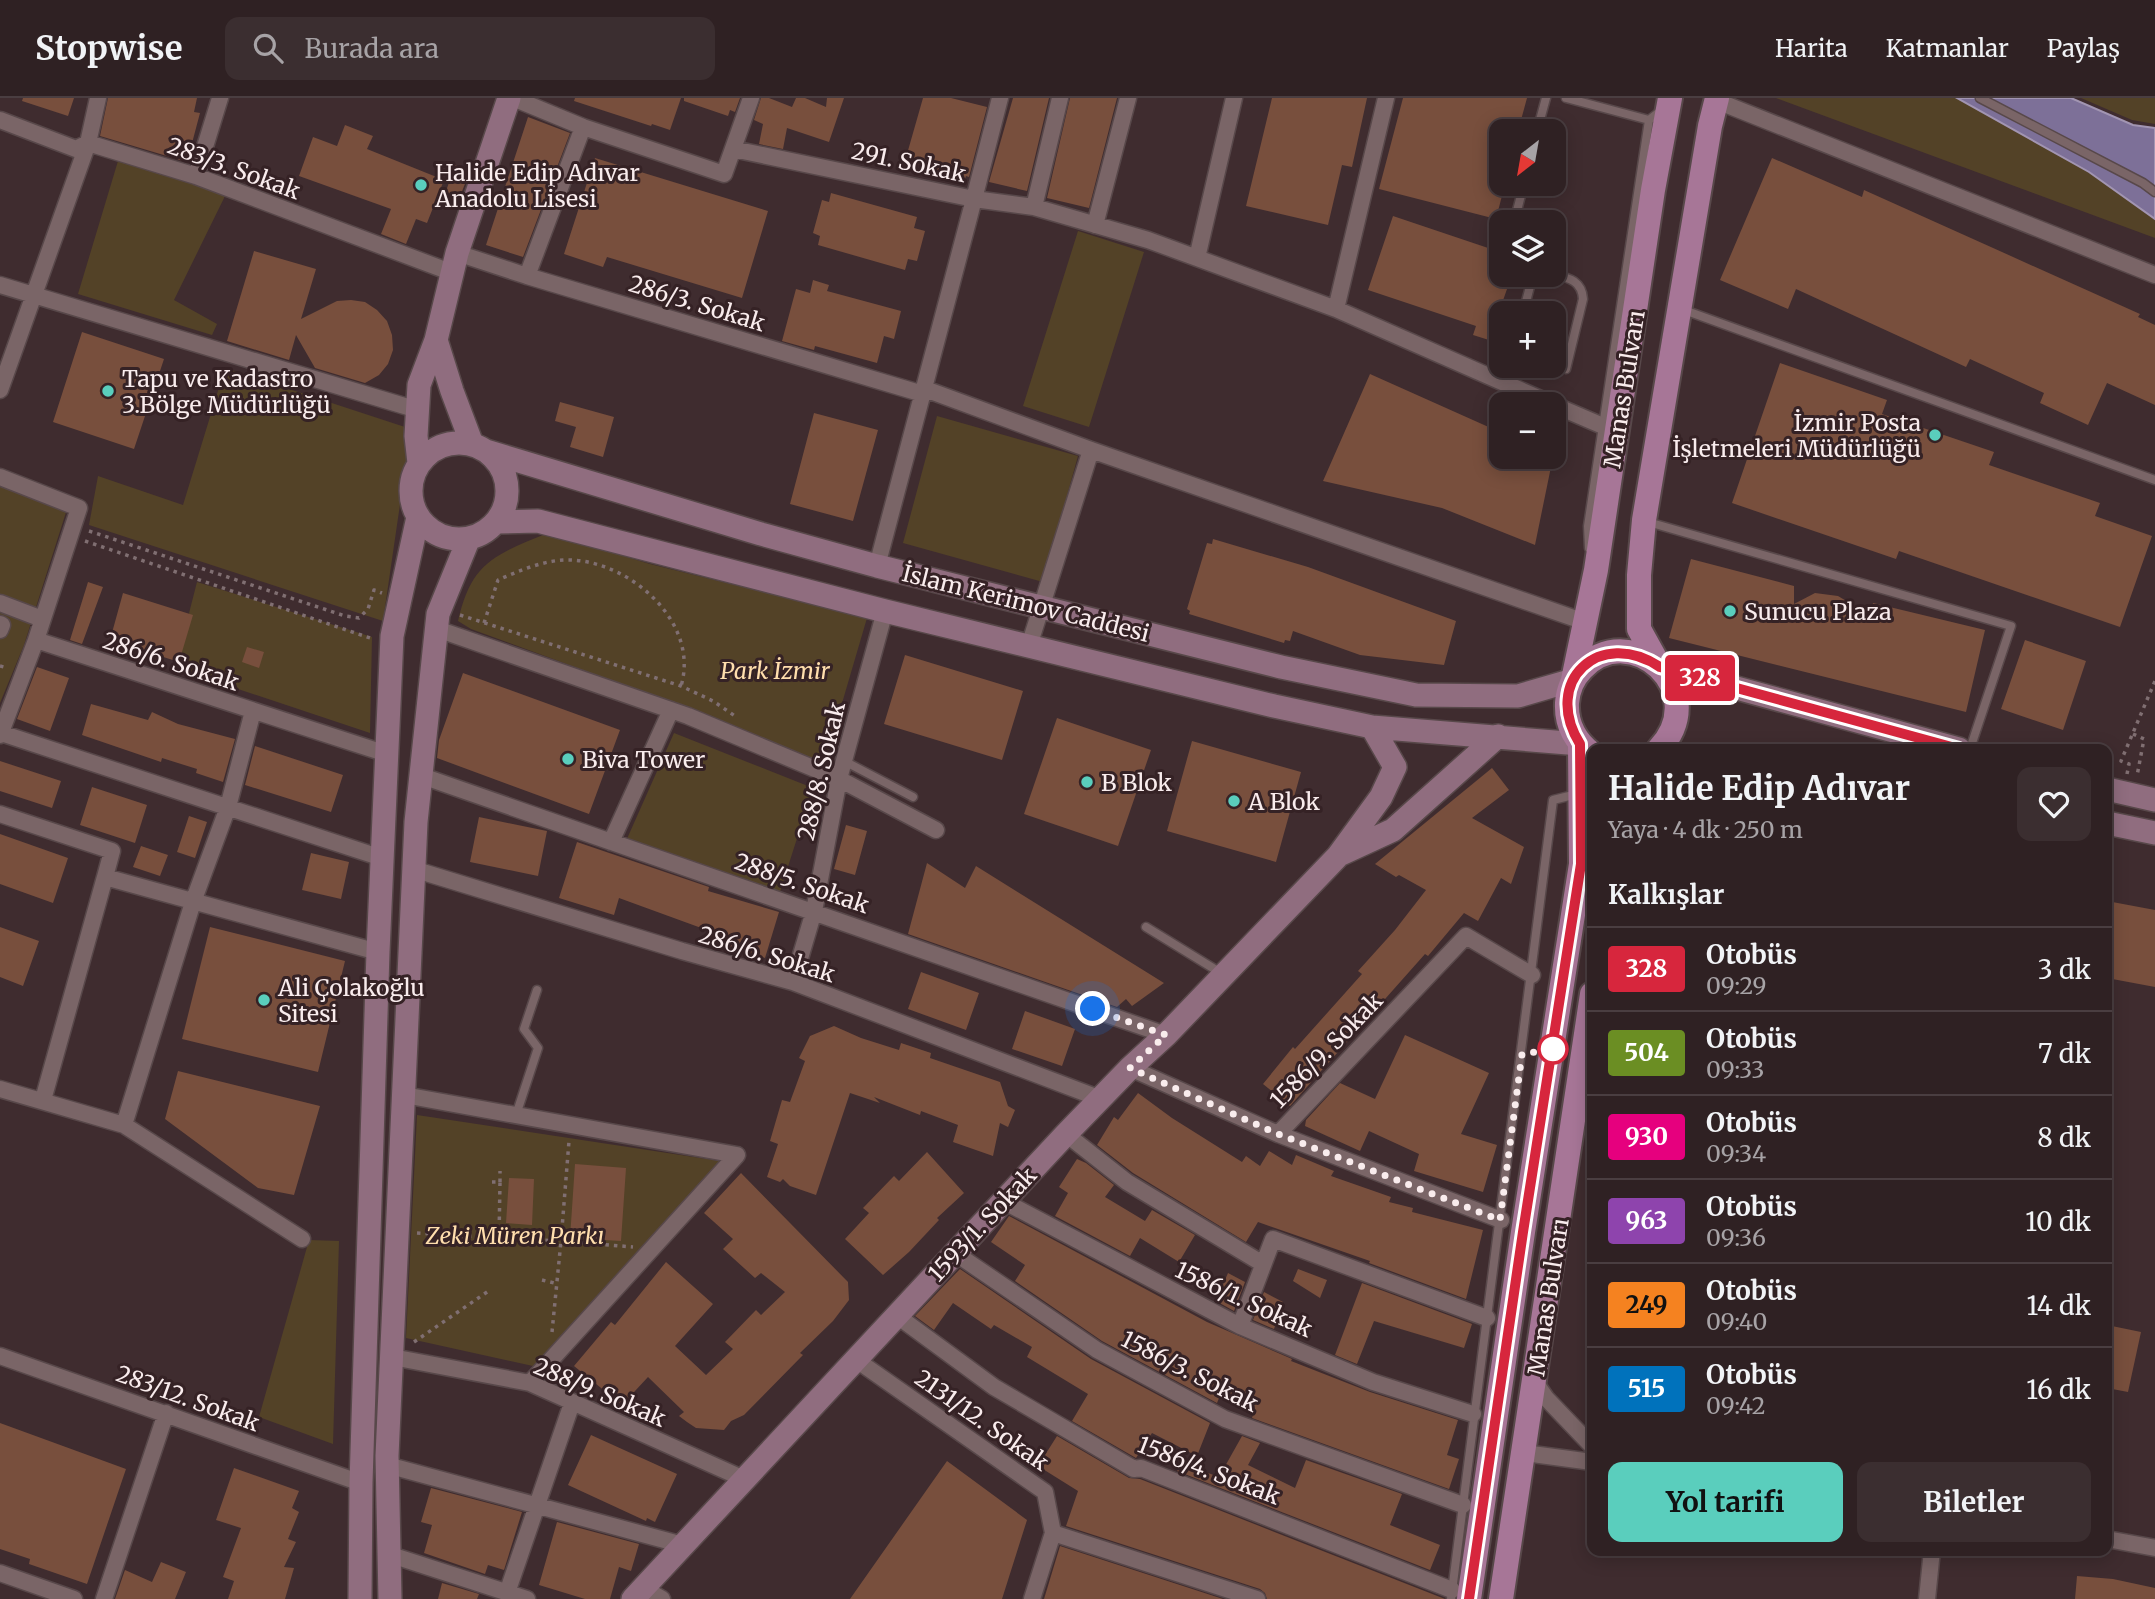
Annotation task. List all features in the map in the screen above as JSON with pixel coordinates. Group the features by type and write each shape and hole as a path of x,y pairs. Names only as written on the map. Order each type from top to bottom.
{"main road":[{"path":"419,463 416,436 419,384 436,340 455,263 511,98"},
{"name":"Manas Bulvarı","path":"1662,744 1674,726 1678,709 1669,678 1639,629 1643,520 1710,126 1717,99"},
{"name":"Manas Bulvarı","path":"1457,1596 1523,1232 1581,864 1581,793 1586,749 1571,729 1567,696 1573,680 1596,570 1654,190 1665,100"},
{"path":"436,340 452,391 479,448"},
{"path":"457,442 479,448 498,462 505,476 507,492 504,508 496,522 484,532 469,538 440,536 418,517 411,499 411,480 419,463 429,452 443,445 457,442"},
{"name":"İslam Kerimov Caddesi","path":"479,448 761,534 877,566 1281,667 1416,695 1518,696 1573,680"},
{"path":"360,1599 361,1483 378,952 391,645 418,517"},
{"name":"İslam Kerimov Caddesi","path":"496,522 538,521 885,611 1274,706 1372,727 1498,736 1586,749"},
{"path":"390,1599 387,1465 413,869 438,614 469,538"},
{"path":"1573,680 1597,657 1629,652 1645,657 1660,667 1941,744"},
{"name":"1593/1. Sokak","path":"646,1595 683,1545 896,1315 1130,1068 1166,1035 1338,856 1381,797 1395,767 1372,727"},
{"name":"1593/1. Sokak","path":"1338,856 1393,830 1498,736"},
{"path":"2112,824 2155,833"},
{"path":"382,858 413,869"},
{"name":"Manas Bulvarı","path":"1501,1599 1587,1028"}],"street":[{"path":"0,390 88,143 98,98"},
{"path":"196,176 220,98"},
{"path":"511,98 583,127 724,174 751,98"},
{"name":"291. Sokak","path":"733,149 974,199 1000,98"},
{"path":"1034,207 1060,98"},
{"path":"1095,225 1128,98"},
{"path":"1197,258 1234,98"},
{"path":"1336,309 1386,98"},
{"path":"1717,99 2155,275"},
{"name":"283/3. Sokak","path":"0,120 76,149 88,143 196,176 455,263"},
{"path":"527,276 583,127"},
{"path":"877,566 974,199 1034,207 1148,240 1336,309 1524,392"},
{"name":"286/3. Sokak","path":"455,263 527,276 924,392 1586,622"},
{"path":"0,285 418,410"},
{"path":"1566,410 1603,426"},
{"path":"1029,646 1091,450"},
{"path":"0,477 79,509 36,640 0,734 382,858"},
{"path":"0,603 42,619"},
{"name":"288/8. Sokak","path":"793,982 814,911 839,779 885,611"},
{"path":"0,624 0,630"},
{"path":"437,629 671,710 839,779 936,830"},
{"name":"286/6. Sokak","path":"36,640 387,754"},
{"path":"611,842 671,710"},
{"path":"124,1125 193,902 228,807 253,711"},
{"name":"288/5. Sokak","path":"422,776 1166,1035"},
{"path":"0,814 112,851 43,1100"},
{"name":"286/6. Sokak","path":"413,869 793,982 1101,1099"},
{"path":"105,877 378,952"},
{"name":"1586/9. Sokak","path":"1130,1068 1278,1134 1465,936 1532,975"},
{"path":"0,1089 124,1125 302,1239"},
{"path":"404,1095 737,1155 530,1383"},
{"path":"1278,1134 1500,1220"},
{"path":"1066,1135 1127,1182 1263,1264"},
{"name":"1586/1. Sokak","path":"1005,1202 1240,1326 1373,1382 1473,1414"},
{"path":"1240,1326 1273,1239 1487,1318"},
{"name":"1586/3. Sokak","path":"955,1253 1097,1350 1225,1419 1463,1505"},
{"name":"1586/4. Sokak","path":"896,1315 994,1387 1134,1469 1141,1468 1457,1596"},
{"name":"283/12. Sokak","path":"0,1356 361,1483"},
{"name":"288/9. Sokak","path":"391,1357 530,1383 744,1479"},
{"name":"2131/12. Sokak","path":"855,1359 1045,1492 1053,1533"},
{"path":"1535,1382 1546,1398 1587,1441"},
{"path":"507,1592 572,1403"},
{"path":"104,1599 166,1413"},
{"path":"1524,1453 1587,1461"},
{"path":"387,1465 683,1545"},
{"path":"1032,1599 1053,1533 1256,1599"},
{"path":"2112,1540 2155,1548"},
{"path":"388,1554 527,1599"},
{"path":"1927,1599 1931,1556"},
{"path":"0,1573 74,1599"},
{"path":"1200,1599 1205,1583"}],"lane":[{"path":"1540,119 1546,98"},
{"path":"1566,98 1649,120"},
{"path":"1980,98 2143,183 2155,192"},
{"path":"1596,570 1588,547 1588,526 1649,120 1665,100"},
{"path":"1566,278 1576,282 1583,292 1583,299 1566,369"},
{"path":"1681,309 2155,480"},
{"path":"1643,520 2011,626 1972,744"},
{"path":"844,761 913,797"},
{"path":"1457,1596 1473,1414 1553,800 1581,793"},
{"path":"1146,927 1223,975"},
{"path":"516,1115 538,1048 524,1029 537,990"}],"path":[{"path":"72,531 345,616 359,618 368,609 374,590 400,598"},
{"path":"72,531 391,645"},
{"path":"484,623 498,580 550,562 573,560 596,565 629,578 662,605 684,646 686,668 681,686"},
{"path":"2129,794 2129,764 2121,761 2155,681"},
{"path":"2129,794 2144,739 2133,734"},
{"path":"548,1364 558,1284 570,1125"},
{"path":"499,1238 500,1171"},
{"path":"492,1182 500,1182"},
{"path":"398,1232 652,1249"},
{"path":"542,1280 558,1284"},
{"path":"391,1357 490,1290"}],"green space":[{"path":"1776,98 1957,98 2089,172 2155,219 2155,238"},
{"path":"2081,98 2155,98 2155,124 2132,120"},
{"path":"118,161 226,194 174,300 217,324 212,335 78,294"},
{"path":"1078,231 1144,252 1089,427 1023,406"},
{"path":"225,368 411,429 383,621 89,525 98,476 183,505"},
{"path":"937,416 1078,456 1043,582 903,543"},
{"path":"0,477 68,506 24,645 0,703"},
{"name":"Park İzmir","path":"543,535 867,618 823,768 662,699 471,629 458,621 469,587 486,565 510,549"},
{"path":"197,582 372,637 370,733 175,668"},
{"path":"674,733 813,788 779,895 626,841"},
{"name":"Zeki Müren Parkı","path":"417,1115 720,1161 533,1366 406,1338"},
{"path":"309,1240 339,1241 333,1444 259,1417"}],"shaded area":[{"path":"1957,98 2071,98 2133,125 2155,128 2155,219 2089,172"}],"building":[{"path":"23,98 74,98 68,116 22,101"},
{"path":"108,98 197,98 194,112 200,113 187,162 100,136"},
{"path":"575,98 681,98 670,130 574,101"},
{"path":"684,98 740,98 735,112 730,110 728,116 684,101"},
{"path":"761,98 769,98 792,107 796,98 805,98 826,107 827,98 844,98 829,142 787,128 783,149 759,144 763,124 754,120"},
{"path":"923,98 951,98 987,107 969,177 966,176 965,179 905,161"},
{"path":"1013,98 1049,98 1027,191 989,182"},
{"path":"1070,98 1117,98 1089,208 1047,198"},
{"path":"1272,98 1367,98 1352,167 1342,165 1328,225 1246,206"},
{"path":"1403,98 1527,98 1521,119 1489,119 1489,196 1502,196 1498,210 1489,210 1489,217 1379,189"},
{"path":"528,117 570,133 523,257 486,245"},
{"path":"345,125 373,136 367,149 444,180 427,223 416,219 406,244 381,234 391,209 299,176 313,137 337,146"},
{"path":"595,158 768,211 742,298 607,257 603,267 564,254"},
{"path":"1772,158 1862,197 1864,190 2140,314 2138,317 2155,325 2155,405 2107,383 2088,425 2040,403 2044,393 1970,359 1966,367 1796,289 1788,309 1720,280"},
{"path":"455,165 470,171 459,199 445,194"},
{"path":"831,193 917,217 914,228 925,231 917,261 908,259 905,270 818,245 820,236 813,233 822,200 829,202"},
{"path":"1393,216 1489,248 1489,287 1508,287 1503,301 1489,301 1489,340 1473,335 1476,326 1368,290"},
{"path":"254,251 316,269 301,319 337,301 365,302 377,310 387,321 393,350 388,364 379,375 365,383 315,368 296,335 289,360 227,341"},
{"path":"813,280 829,285 827,291 901,311 894,339 884,336 877,363 815,346 814,350 782,341 796,289 810,293"},
{"name":"Tapu ve Kadastro 3.Bölge Müdürlüğü","path":"82,332 164,359 134,449 53,422"},
{"path":"1780,363 1887,400 1882,414 1994,452 1989,465 2100,503 2095,516 2152,536 2120,627 1899,551 1896,559 1732,503"},
{"path":"1370,374 1489,427 1489,469 1551,469 1535,545 1442,508 1323,481"},
{"path":"560,402 614,417 603,457 570,447 576,427 555,421"},
{"path":"814,413 878,430 853,521 790,504"},
{"path":"1213,539 1308,567 1456,621 1444,665 1360,655 1293,631 1290,641 1285,640 1284,643 1189,614 1187,609 1207,543 1212,544"},
{"path":"1691,559 1794,586 1794,604 1815,593 1838,596 1870,615 1873,603 1985,630 1966,712 1669,638"},
{"path":"88,582 103,587 82,644 70,640"},
{"path":"123,593 193,615 179,662 110,640"},
{"path":"2025,640 2086,661 2063,730 2001,709"},
{"path":"247,647 264,652 259,668 242,662"},
{"path":"905,655 1023,691 1002,760 884,724"},
{"path":"37,667 69,678 50,731 17,719"},
{"name":"Biva Tower","path":"463,673 620,730 589,814 437,758 439,740"},
{"path":"91,704 148,720 152,712 178,724 235,739 223,782 196,773 197,769 162,758 161,762 82,735"},
{"name":"B Blok","path":"1057,718 1151,750 1118,846 1024,814"},
{"name":"A Blok","path":"1192,741 1301,772 1276,862 1167,831"},
{"path":"255,746 343,775 331,812 245,785"},
{"path":"0,761 61,781 52,808 0,791"},
{"path":"1492,768 1509,790 1472,818 1524,847 1511,884 1501,878 1478,921 1464,913 1290,1106 1263,1084 1293,1047 1295,1049 1362,974 1358,971 1426,890 1375,864"},
{"path":"92,787 147,805 135,843 80,825"},
{"path":"189,816 207,822 195,858 177,852"},
{"path":"479,817 547,831 538,876 470,862"},
{"path":"846,825 867,831 855,875 834,869"},
{"path":"0,834 68,858 53,903 0,884"},
{"path":"577,842 709,887 708,891 779,912 765,958 712,942 715,933 619,898 614,915 559,898"},
{"path":"141,846 168,855 160,876 133,867"},
{"path":"311,853 349,862 341,899 302,890"},
{"path":"927,863 965,888 976,866 1164,983 1132,1006 1126,999 1117,1007 908,934"},
{"path":"2112,902 2155,910 2155,987 2112,979"},
{"path":"0,927 39,941 23,986 0,977"},
{"name":"Ali Çolakoğlu Sitesi","path":"210,927 345,961 318,1072 182,1039"},
{"path":"921,972 979,993 966,1030 908,1009"},
{"path":"1025,1011 1075,1029 1062,1066 1012,1049"},
{"path":"834,1026 899,1050 901,1043 931,1053 930,1058 1000,1082 1008,1106 1015,1110 1008,1127 1000,1123 993,1156 953,1142 958,1125 921,1111 920,1115 874,1097 880,1103 850,1093 816,1195 790,1186 783,1179 780,1182 767,1177 778,1144 770,1141 782,1100 790,1102 805,1061 799,1058 810,1036"},
{"path":"1405,1035 1489,1073 1461,1134 1497,1145 1483,1192 1414,1171 1419,1154 1369,1131 1360,1151 1305,1126 1306,1120 1340,1083 1375,1099"},
{"path":"178,1071 320,1106 294,1195 258,1188 165,1119"},
{"path":"1138,1093 1242,1162 1246,1156 1260,1166 1269,1151 1292,1165 1296,1155 1334,1171 1331,1176 1391,1197 1389,1202 1413,1208 1412,1212 1483,1230 1466,1299 1369,1263 1370,1261 1258,1222 1246,1242 1133,1173 1097,1145 1114,1117 1118,1120"},
{"path":"927,1152 964,1193 937,1218 939,1220 909,1252 883,1275 845,1239 869,1213 863,1208 894,1176 899,1181"},
{"path":"1077,1159 1114,1185 1105,1197 1145,1221 1152,1210 1195,1235 1179,1262 1140,1238 1130,1256 1055,1216 1068,1193 1059,1187"},
{"path":"575,1164 626,1168 621,1241 570,1238"},
{"path":"741,1173 848,1282 849,1300 833,1321 800,1353 803,1355 744,1415 731,1421 724,1430 696,1428 687,1422 679,1416 684,1412 648,1377 622,1405 574,1366 611,1322 615,1325 666,1262 713,1304 675,1346 706,1375 733,1349 725,1342 756,1310 761,1315 785,1292 761,1273 755,1278 723,1249 733,1239 704,1213"},
{"path":"509,1178 534,1179 532,1225 506,1223"},
{"path":"1009,1216 1207,1322 1292,1359 1291,1361 1370,1392 1458,1420 1447,1455 1459,1459 1449,1489 1252,1418 1253,1415 1219,1398 1217,1403 1102,1341 1015,1281 1025,1265 991,1242"},
{"path":"960,1269 1091,1359 1210,1423 1197,1456 1152,1433 1136,1458 1072,1421 1088,1394 1027,1357 1032,1347 994,1325 991,1329 953,1303 934,1330 915,1316"},
{"path":"1298,1269 1327,1280 1320,1298 1293,1281"},
{"path":"1228,1273 1245,1282 1234,1311 1216,1301"},
{"path":"1362,1283 1472,1324 1464,1348 1374,1321 1357,1364 1335,1355"},
{"path":"1264,1292 1283,1302 1274,1329 1253,1320"},
{"path":"2112,1326 2141,1332 2128,1392 2112,1389"},
{"path":"0,1423 126,1469 87,1584 29,1564 30,1559 0,1549"},
{"path":"591,1435 677,1474 655,1522 647,1518 646,1521 568,1485"},
{"path":"1057,1436 1129,1478 1140,1479 1445,1599 1267,1599 1260,1589 1066,1526 1078,1491 1038,1466"},
{"path":"1242,1436 1260,1443 1248,1465 1295,1488 1306,1460 1402,1494 1390,1525 1440,1545 1430,1570 1177,1471 1181,1463 1219,1477"},
{"path":"947,1461 1027,1520 1002,1599 850,1599"},
{"path":"234,1468 299,1491 292,1508 299,1512 288,1539 296,1542 284,1567 294,1568 285,1599 228,1599 234,1581 223,1577 241,1528 216,1520"},
{"path":"431,1488 522,1512 504,1570 488,1565 485,1574 424,1553 432,1525 421,1522"},
{"path":"557,1522 639,1544 631,1571 619,1567 610,1599 585,1599 539,1585"},
{"path":"1060,1546 1223,1599 1044,1599"},
{"path":"161,1562 186,1572 175,1599 115,1599 125,1570 152,1582"},
{"path":"2077,1576 2113,1579 2155,1588 2155,1599 2075,1599"},
{"path":"442,1583 479,1594 477,1599 438,1599"}],"bus line":[{"name":"328","path":"1469,1599 1581,864 1580,744 1571,729 1567,713 1567,696 1573,680 1579,671 1597,657 1629,652 1645,657 1660,667 1941,744"}],"place":[{"name":"Halide Edip Adıvar Anadolu Lisesi","path":"421,185"},
{"name":"Tapu ve Kadastro 3.Bölge Müdürlüğü","path":"108,391"},
{"name":"İzmir Posta İşletmeleri Müdürlüğü","path":"1935,435"},
{"name":"Sunucu Plaza","path":"1730,611"},
{"name":"Biva Tower","path":"568,759"},
{"name":"B Blok","path":"1087,782"},
{"name":"A Blok","path":"1234,801"},
{"name":"Ali Çolakoğlu Sitesi","path":"264,1000"}],"route":[{"path":"1093,1009 1166,1035 1130,1068 1278,1134 1500,1220 1522,1054 1553,1049"}]}
